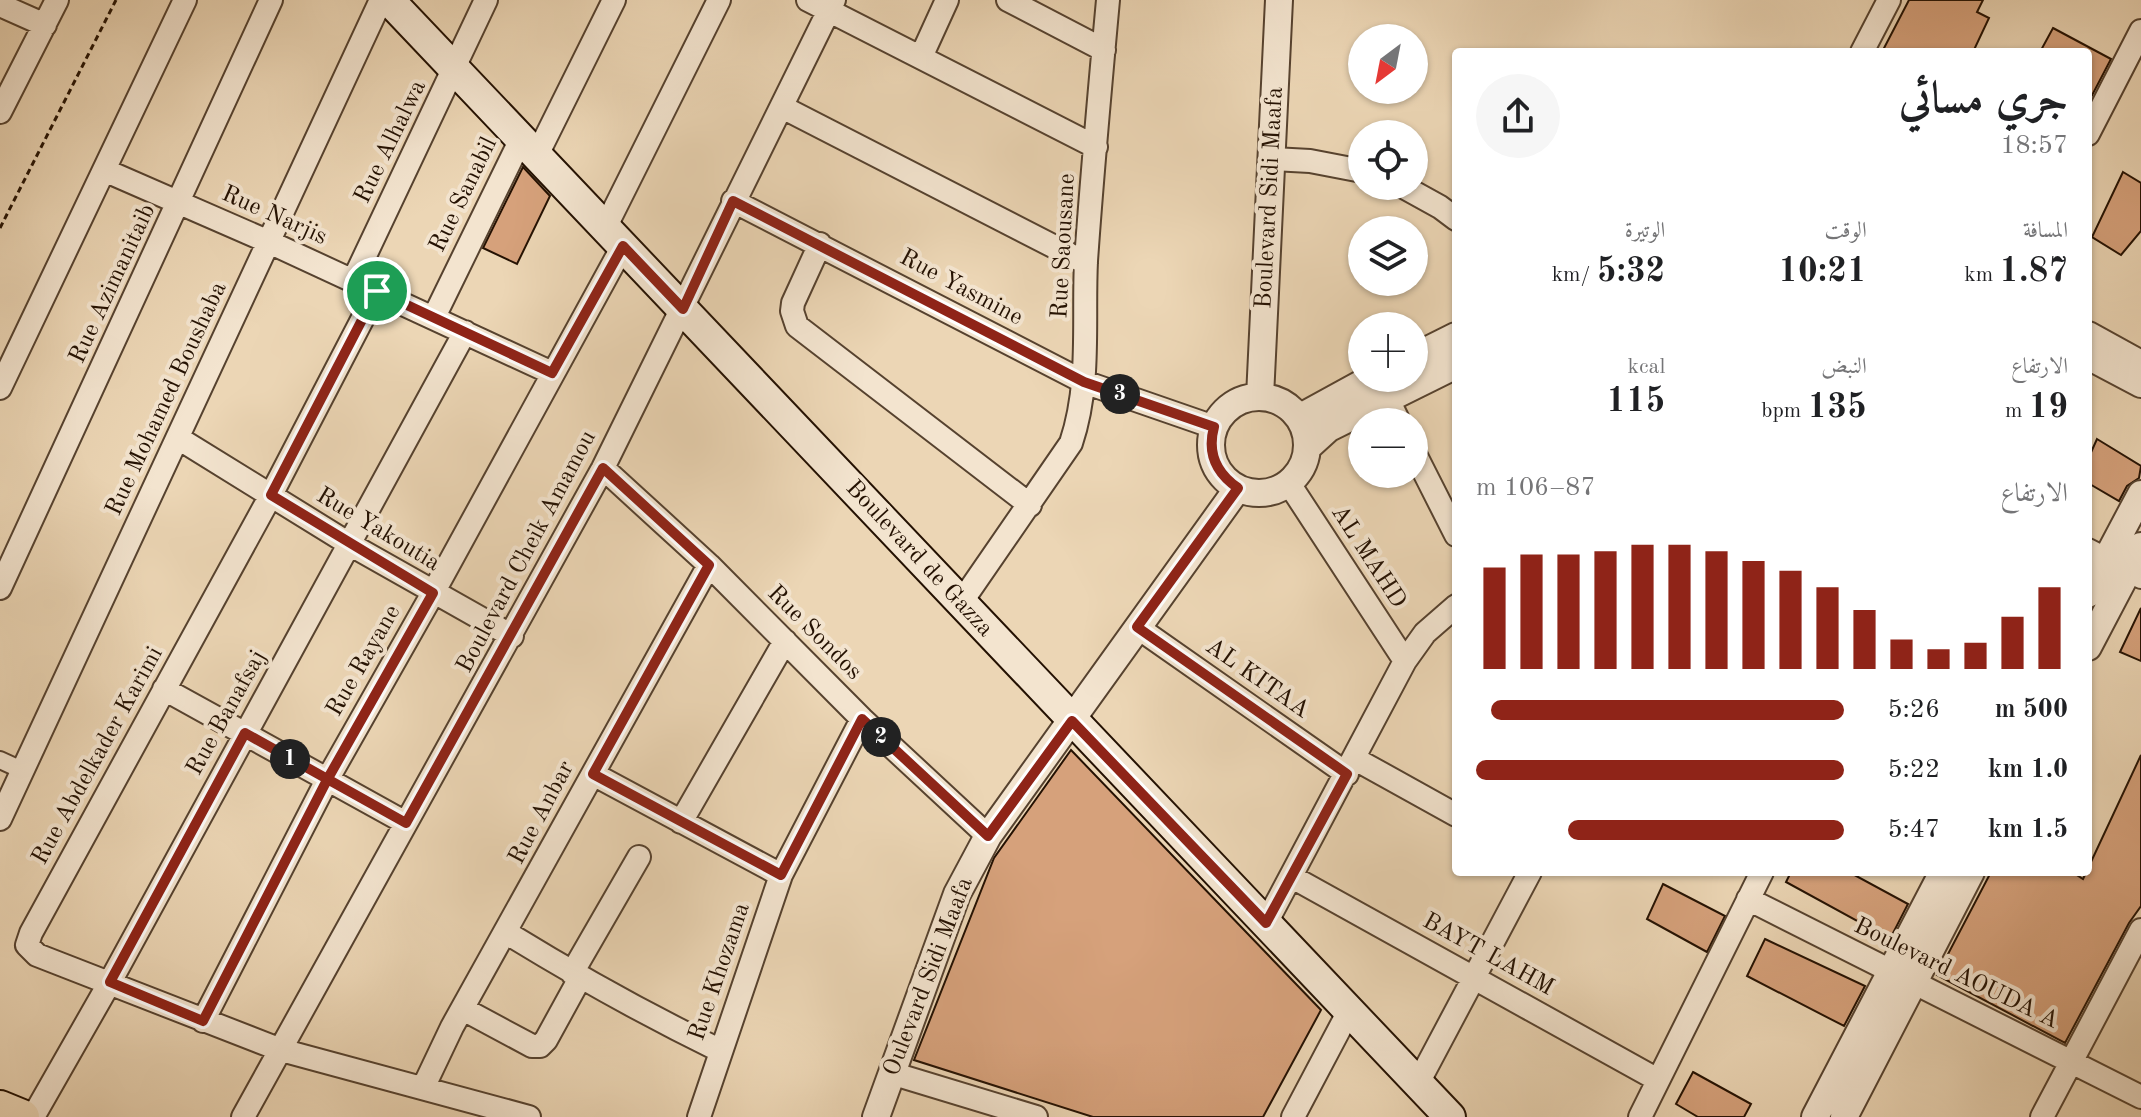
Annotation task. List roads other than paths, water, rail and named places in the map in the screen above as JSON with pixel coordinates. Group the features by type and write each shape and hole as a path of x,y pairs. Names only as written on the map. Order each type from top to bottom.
{"main road":[{"name":"Boulevard de Gazza","path":"389,0 1450,1117"},
{"path":"0,1108 22,1117"}],"street":[{"path":"0,112 57,0"},
{"path":"0,388 185,0"},
{"name":"Rue Azimanitaib","path":"0,588 271,0"},
{"name":"Rue Mohamed Boushaba","path":"0,819 381,0"},
{"name":"Rue Alhalwa","path":"353,281 486,0"},
{"name":"Rue Sanabil","path":"434,317 614,0"},
{"name":"Rue Rayane","path":"203,1021 327,780 552,373 719,0"},
{"path":"808,0 831,6 921,57 1096,147"},
{"path":"921,57 947,0"},
{"path":"1008,0 1104,50"},
{"name":"Rue Saousane","path":"960,604 1071,443 1084,382 1086,263 1108,0"},
{"name":"Boulevard Sidi Maafa","path":"1260,397 1279,0"},
{"path":"1864,48 1889,0"},
{"path":"0,5 45,25"},
{"name":"Boulevard Cheik Amamou","path":"243,1117 603,468 831,6"},
{"path":"2092,126 2141,31"},
{"path":"782,107 1086,263"},
{"path":"1273,159 1310,161 1348,168"},
{"name":"Rue Narjis","path":"104,170 269,242 552,373"},
{"path":"1427,200 1452,216"},
{"name":"Rue Yasmine","path":"733,201 1084,382 1214,427"},
{"path":"820,244 793,303 797,326 1030,505"},
{"name":"Rue Abdelkader Karimi","path":"377,291 271,495 27,945 37,955 281,1050 529,1117"},
{"name":"Rue Banafsaj","path":"33,1117 351,545 465,332"},
{"path":"2092,337 2141,364"},
{"path":"1428,350 1452,338"},
{"path":"2092,358 2141,384"},
{"path":"1428,372 1452,366"},
{"path":"1299,418 1362,392"},
{"path":"1307,448 1371,392"},
{"path":"1260,397 1285,405 1299,418 1307,448 1299,471 1288,482 1264,492 1238,488 1226,479 1214,462 1211,441 1214,427 1229,407 1260,397"},
{"name":"Rue Yakoutia","path":"178,438 351,545 512,636"},
{"name":"Rue Sondos","path":"603,468 709,565 862,719 988,836"},
{"path":"1428,480 1452,527"},
{"name":"AL MAHD","path":"1288,482 1405,661"},
{"name":"Oulevard Sidi Maafa","path":"876,1117 957,894 988,836 1238,488"},
{"path":"2092,635 2141,494"},
{"path":"2092,590 2116,564 2141,546"},
{"name":"Rue Anbar","path":"423,1088 437,1056 709,565"},
{"path":"1266,923 1405,661 1425,633 1452,609"},
{"name":"AL KITAA","path":"1137,627 1351,766 1452,813"},
{"path":"681,822 785,641"},
{"path":"164,689 406,823"},
{"name":"Rue Khozama","path":"699,1117 781,875 862,719"},
{"path":"0,760 24,771"},
{"path":"593,774 781,875"},
{"path":"463,1009 532,1046 540,1046 546,1040 576,975 639,857"},
{"path":"1418,1083 1528,876"},
{"path":"1640,1117 1760,876"},
{"path":"1844,1117 1941,876"},
{"path":"1815,1117 1968,876"},
{"name":"BAYT LAHM","path":"1292,877 1658,1080"},
{"name":"Boulevard AOUDA A","path":"1748,899 2141,1097"},
{"path":"2042,1117 2141,930"},
{"path":"507,933 660,1022 721,1051"},
{"path":"1293,1117 1349,1011"},
{"path":"891,1073 1036,1117"}]}
